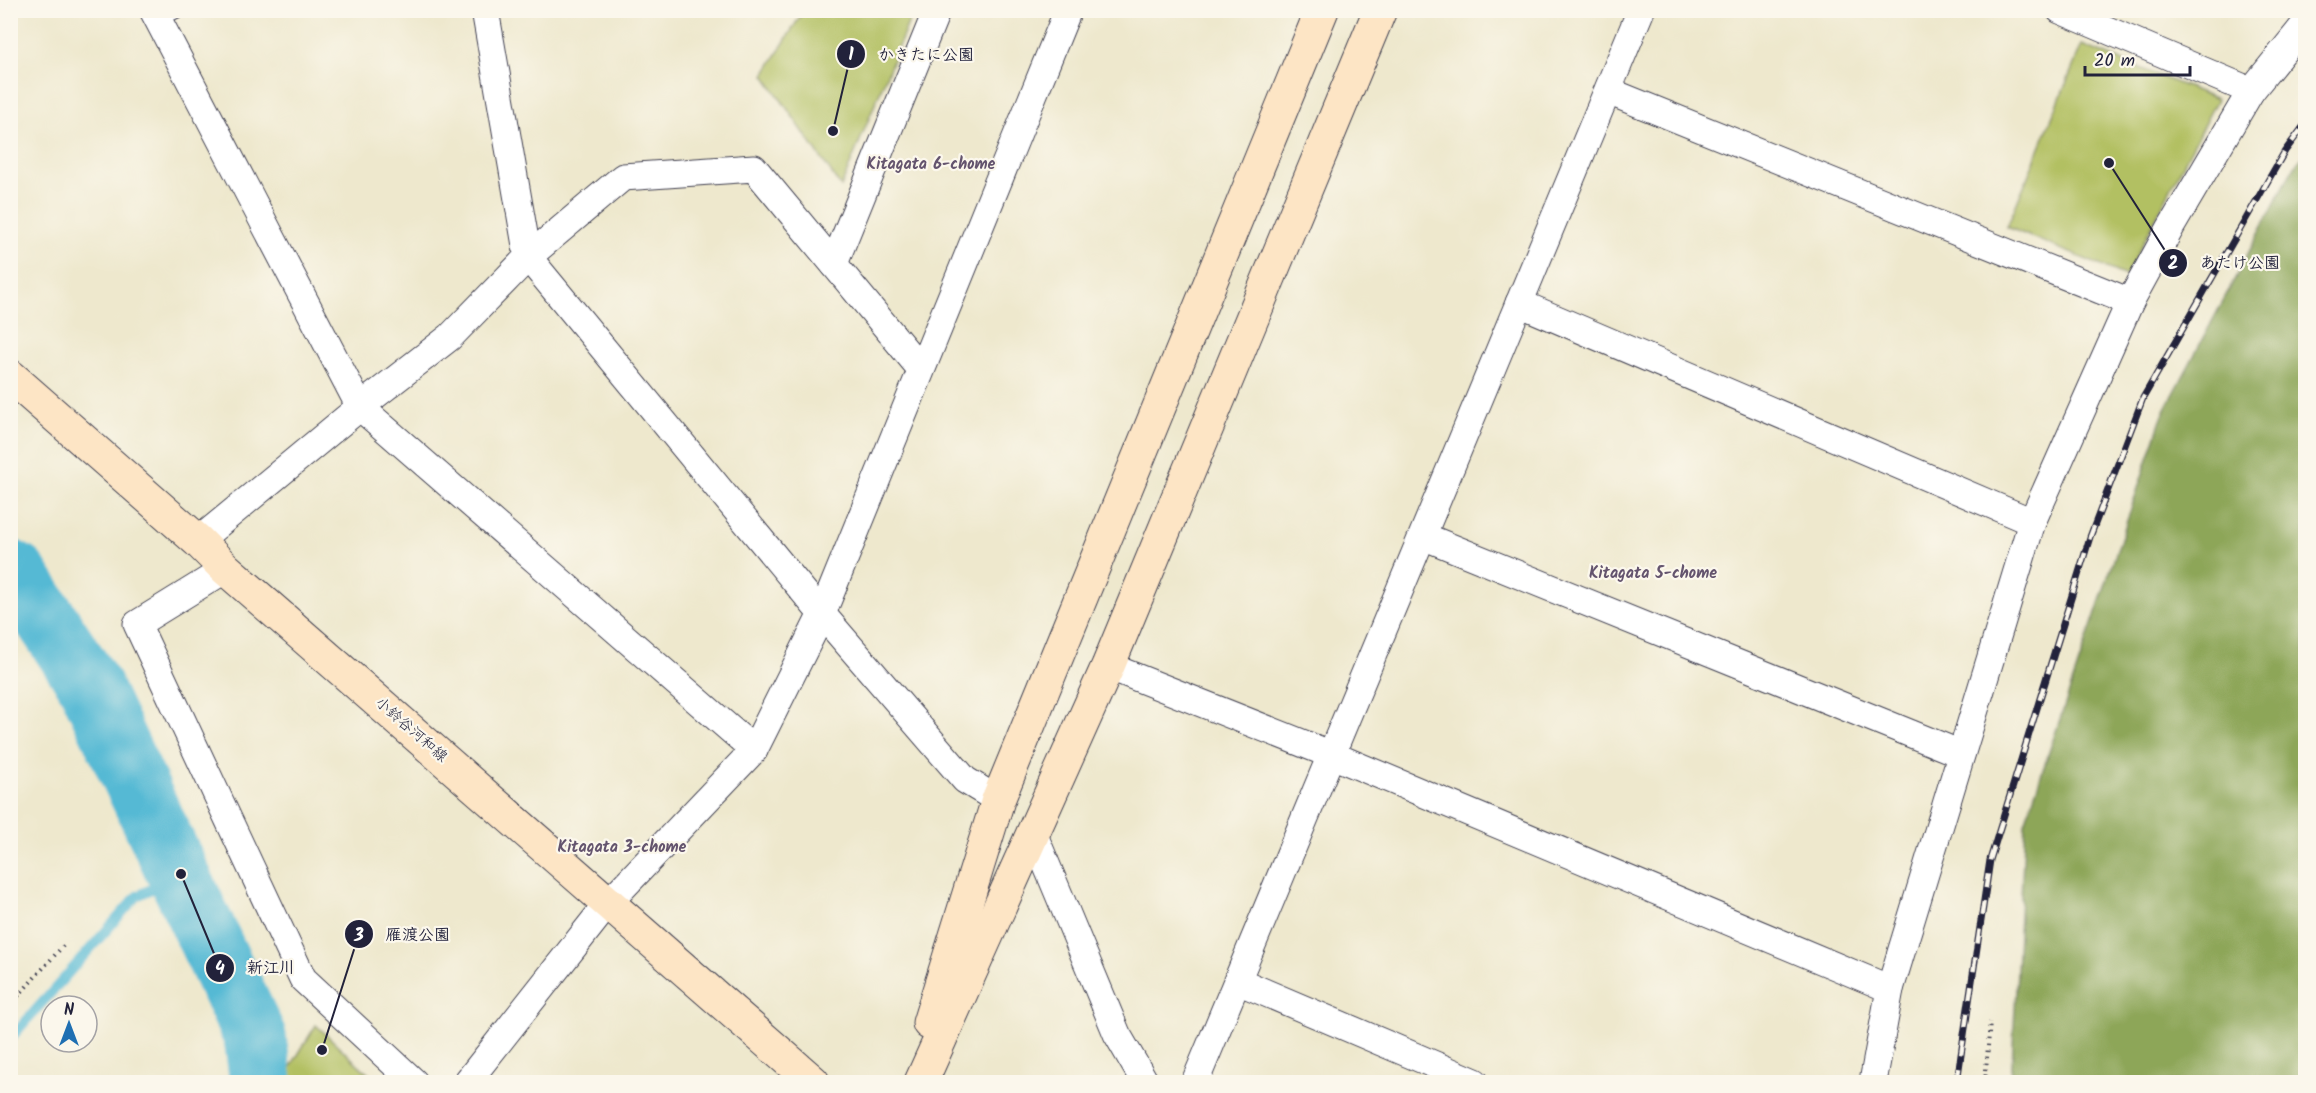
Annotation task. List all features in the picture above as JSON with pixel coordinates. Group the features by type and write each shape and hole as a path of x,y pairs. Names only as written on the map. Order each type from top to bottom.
{"street":[{"path":"485,10 528,257 822,614 965,780 998,800"},
{"path":"834,264 937,10"},
{"path":"467,1083 609,902 754,750 822,614 920,368 1068,10"},
{"path":"911,1083 998,800 1323,10"},
{"path":"921,1083 1108,666 1380,10"},
{"path":"1196,1083 1641,10"},
{"path":"2060,10 2251,91"},
{"path":"162,14 360,407 754,750"},
{"path":"1873,1083 1890,989 2032,522 2130,302 2171,227 2251,91 2306,23"},
{"path":"1608,91 2130,302"},
{"path":"198,541 360,407 450,337 528,257 623,177 754,168 920,368"},
{"path":"1519,303 2032,522"},
{"name":"小鈴谷河和線","path":"10,376 198,541 226,569 813,1083"},
{"path":"1423,536 1961,754"},
{"path":"226,569 137,624 303,979 414,1083"},
{"path":"1108,666 1332,755 1890,989"},
{"path":"1034,835 1117,1034 1144,1083"},
{"path":"1238,981 1475,1083"}],"path":[{"path":"10,1005 63,946"},
{"path":"1985,1083 1990,1022"}],"green space":[{"path":"804,10 913,11 841,187 764,75"},
{"path":"2082,45 2217,99 2126,276 2007,227"},
{"path":"2305,154 2305,1082 2011,1082 2025,823 2163,414 2294,167"},
{"path":"316,1025 377,1082 288,1082 285,1076"}],"waterway":[{"path":"10,571 17,575 89,684 255,1037 261,1082"},
{"path":"10,1039 137,896 181,874"}],"railway":[{"path":"1957,1082 1990,860 2090,537 2143,398 2285,151 2306,123"}],"place":[{"name":"かきたに公園","path":"833,131"},
{"name":"あたけ公園","path":"2109,163"},
{"name":"新江川","path":"181,874"},
{"name":"雁渡公園","path":"322,1050"}],"district":[{"name":"Kitagata 6-chome","path":"931,164"},
{"name":"Kitagata 5-chome","path":"1653,573"},
{"name":"Kitagata 3-chome","path":"622,847"}]}
